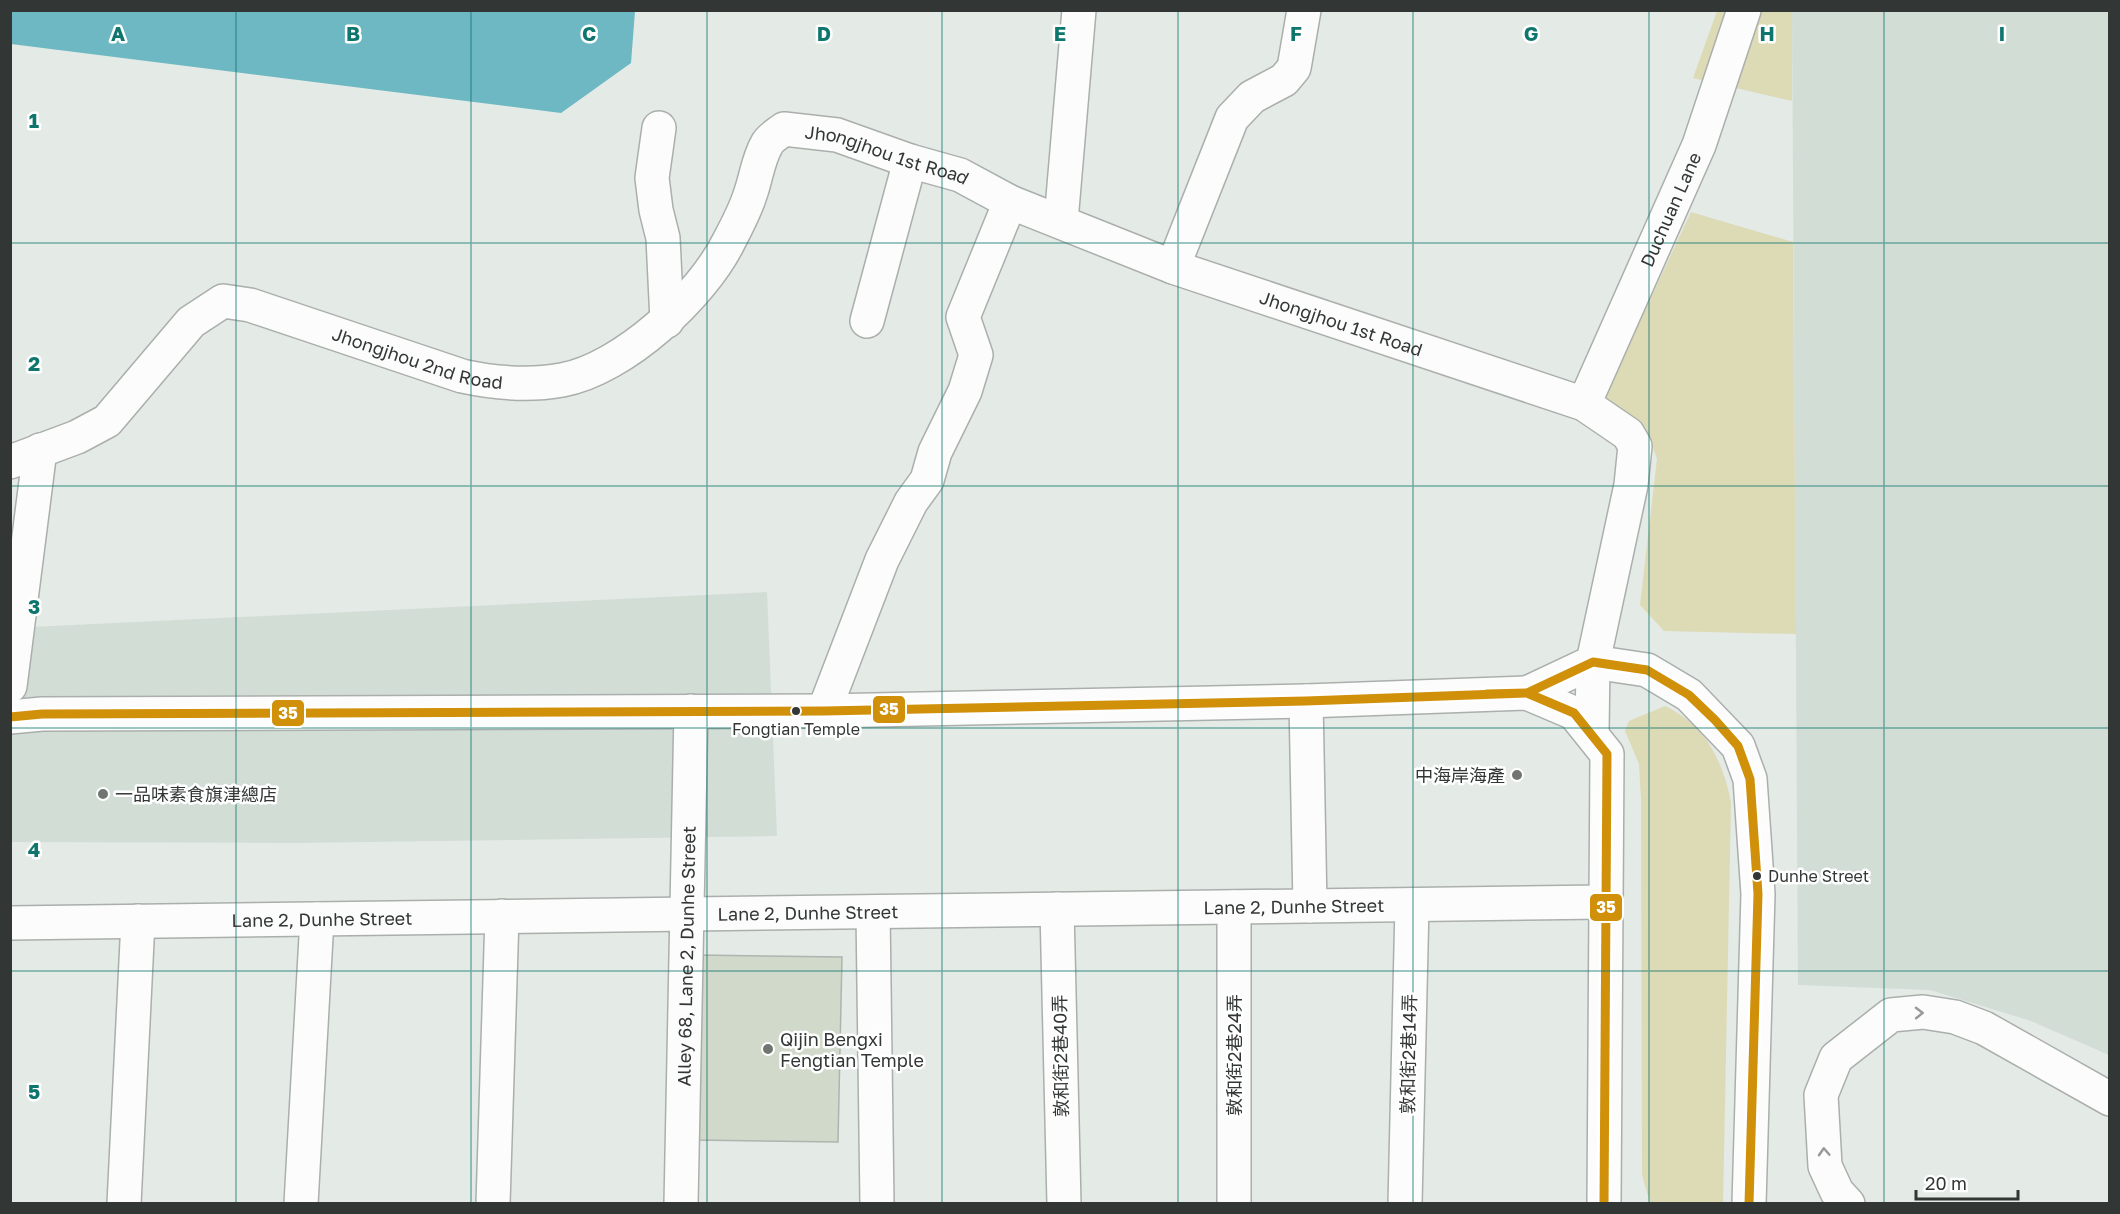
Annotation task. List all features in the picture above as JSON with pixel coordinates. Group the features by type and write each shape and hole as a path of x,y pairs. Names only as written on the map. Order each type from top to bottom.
{"street":[{"path":"1061,221 1079,10"},
{"path":"1173,267 1232,118 1252,97 1284,80 1294,68 1304,10"},
{"name":"Duchuan Lane","path":"1584,404 1699,145 1744,10"},
{"path":"659,128 652,178 656,210 663,238 667,321"},
{"name":"Jhongjhou 1st Road","path":"767,142 784,129 837,135 910,161 960,175 1010,202 1173,267 1584,404 1628,434 1635,446 1631,485 1593,662 1592,732"},
{"name":"Jhongjhou 2nd Road","path":"25,456 77,437 107,422 191,322 223,301 250,305 462,376 491,382 563,380 599,366 648,337 682,306 728,244 750,197 767,142"},
{"path":"867,321 910,161"},
{"path":"824,711 882,560 911,502 927,480 935,452 965,391 976,355 963,317 1010,202"},
{"path":"10,686 25,456"},
{"path":"10,717 42,714 824,711 1306,701 1527,693 1593,662 1647,670 1689,695 1738,746 1750,779 1758,894 1749,1203"},
{"path":"1527,693 1574,713 1592,732 1607,754 1604,902 1604,1203"},
{"path":"1306,701 1310,906"},
{"name":"Alley 68, Lane 2, Dunhe Street","path":"681,1203 691,711"},
{"name":"Lane 2, Dunhe Street","path":"10,923 1604,902"},
{"name":"敦和街2巷14弄","path":"1405,1203 1412,905"},
{"name":"敦和街2巷24弄","path":"1234,907 1234,1203"},
{"name":"敦和街2巷40弄","path":"1057,909 1064,1203"},
{"path":"873,912 877,1203"},
{"path":"493,1203 502,916"},
{"path":"301,1203 317,919"},
{"path":"124,1203 138,921"},
{"path":"1848,1203 1837,1192 1825,1166 1821,1095 1836,1058 1891,1014 1923,1012 1955,1017 1984,1028 2109,1100"}],"shaded area":[{"path":"1717,11 1792,11 1792,101 1693,78"},
{"path":"1792,11 2109,11 2109,1055 2031,1021 1930,990 1798,985"},
{"path":"1691,212 1793,242 1796,634 1664,631 1640,605 1657,459 1645,426 1603,400"},
{"path":"767,592 777,836 296,843 11,842 10,628"},
{"path":"1665,706 1691,723 1710,745 1723,772 1731,802 1723,1203 1650,1203 1642,1175 1641,798 1639,764 1625,731 1629,721"}],"water":[{"path":"11,10 635,11 631,63 561,113 11,44"}],"building":[{"name":"Qijin Bengxi Fengtian Temple","path":"698,955 842,957 838,1142 694,1140"}],"transit line":[{"name":"35","path":"10,717 42,714 824,711 1306,701 1527,693 1593,662 1647,670 1689,695 1715,720 1738,746 1750,779 1758,894 1749,1204"},
{"name":"35","path":"1487,694 1527,693 1574,713 1607,754 1604,1204"}],"place":[{"name":"Fongtian Temple","path":"796,711"},
{"name":"中海岸海產","path":"1517,775"},
{"name":"一品味素食旗津總店","path":"103,794"},
{"name":"Dunhe Street","path":"1757,876"},
{"name":"Qijin Bengxi Fengtian Temple","path":"768,1049"}]}
